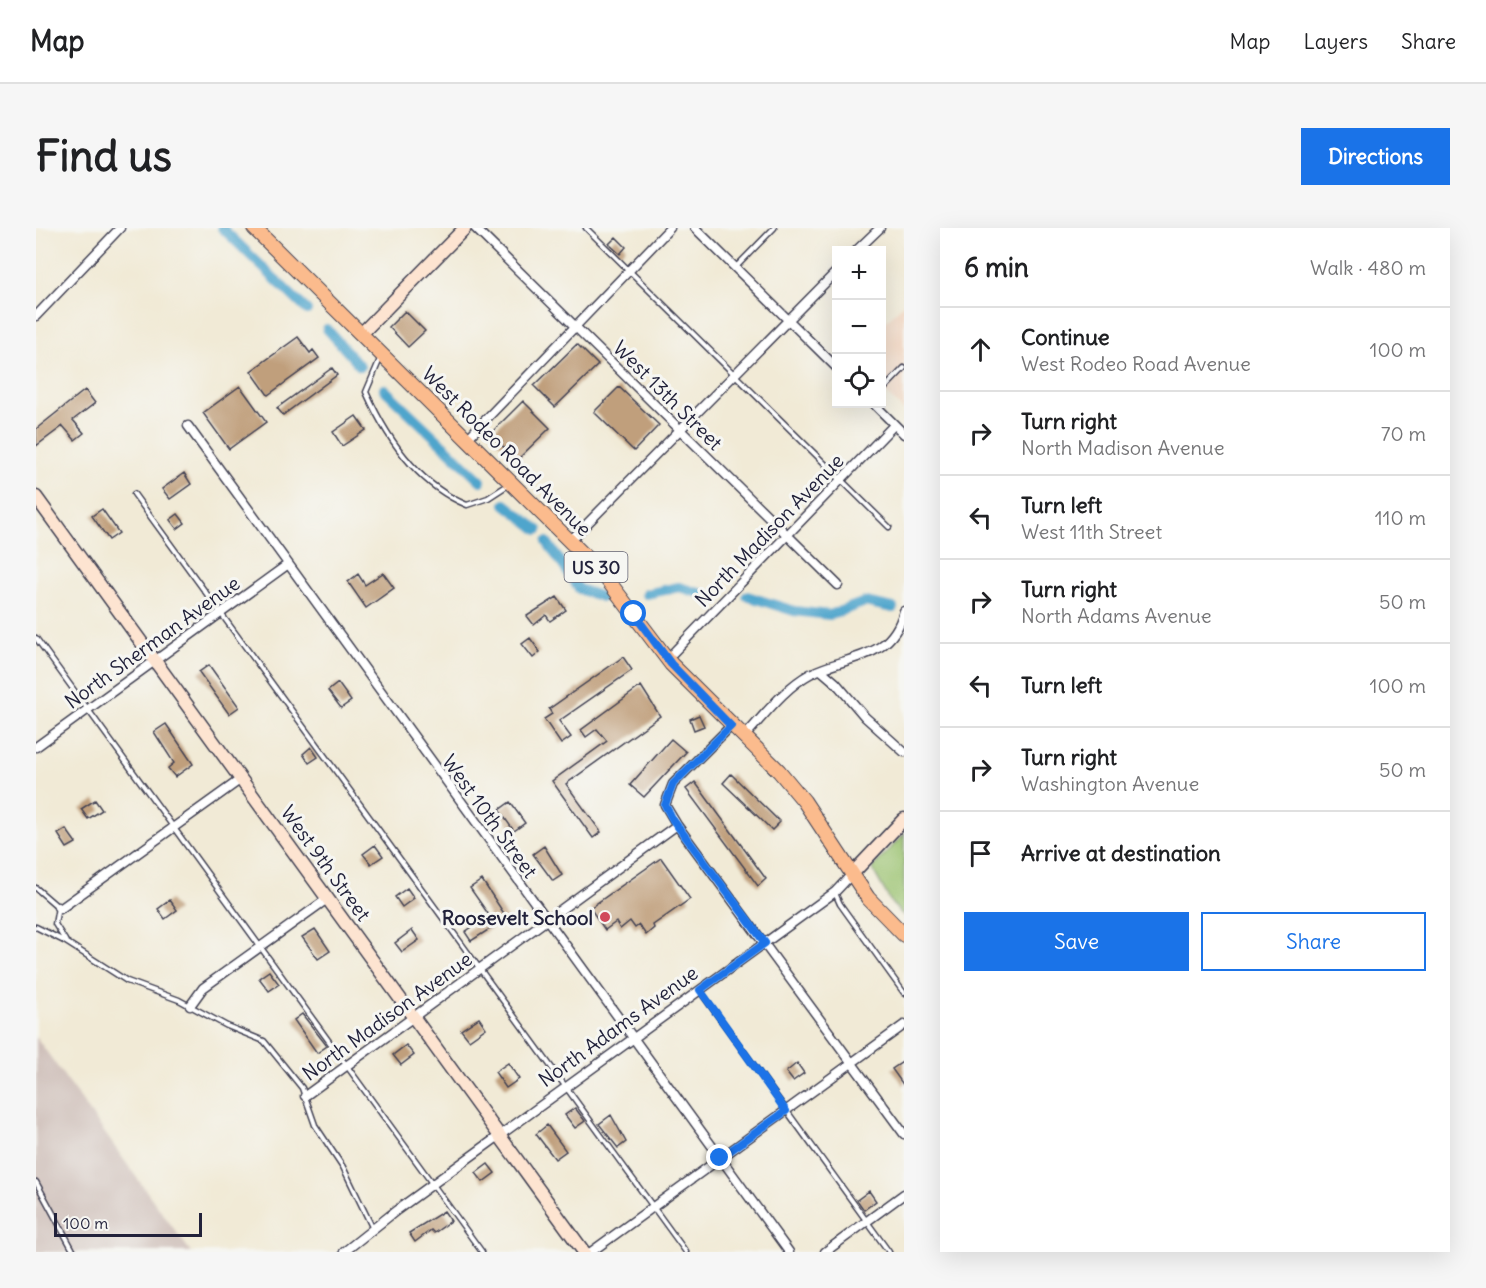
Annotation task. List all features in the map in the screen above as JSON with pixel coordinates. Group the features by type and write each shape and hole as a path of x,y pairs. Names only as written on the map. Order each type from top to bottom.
{"main road":[{"name":"West Rodeo Road Avenue","path":"254,228 603,574 667,659 804,801 868,898 904,935"}],"street":[{"path":"36,316 120,228"},
{"path":"361,334 465,228"},
{"name":"West 13th Street","path":"475,228 838,585"},
{"path":"467,439 574,325 670,228"},
{"path":"695,228 832,362"},
{"path":"862,246 880,228"},
{"path":"570,540 832,277"},
{"path":"878,408 904,434"},
{"name":"North Madison Avenue","path":"667,659 894,424"},
{"name":"West 10th Street","path":"188,426 789,1252"},
{"name":"West 9th Street","path":"36,497 584,1252"},
{"name":"North Sherman Avenue","path":"36,747 287,565"},
{"path":"743,738 792,687 811,673 822,671 836,662 865,657 884,646 902,620 904,611"},
{"path":"822,671 836,683 865,717 904,750"},
{"path":"731,726 671,787 665,805 677,825 904,1134"},
{"path":"58,907 60,909 241,779"},
{"name":"North Adams Avenue","path":"344,1252 835,892 904,819"},
{"name":"North Madison Avenue","path":"304,1096 677,825"},
{"path":"190,1006 203,988 327,899"},
{"path":"591,1252 904,1025"},
{"path":"825,1252 904,1194"}],"lane":[{"path":"586,228 889,527"},
{"path":"735,267 774,228"},
{"path":"382,355 366,392 381,425 395,447 434,488 467,505 488,498 511,482"},
{"path":"886,387 904,368"},
{"path":"134,494 686,1252"},
{"path":"36,638 482,1252"},
{"path":"36,888 58,907 55,924 66,942"},
{"path":"835,892 840,903 904,993"},
{"path":"36,927 66,942 127,981 190,1006 264,1041 295,1077 315,1125 343,1167 373,1230"},
{"path":"700,990 889,1252"},
{"path":"36,1182 74,1252"}],"shaded area":[{"path":"904,303 904,411 886,393 886,322"},
{"path":"36,1037 152,1199 191,1252 36,1252"}],"green space":[{"path":"904,834 904,916 892,904 872,868"}],"building":[{"path":"616,237 626,247 620,254 609,244"},
{"path":"405,311 425,331 408,347 389,327"},
{"path":"298,337 310,353 313,350 319,358 268,395 251,371"},
{"path":"577,344 598,365 555,407 534,386"},
{"path":"332,368 337,375 283,415 277,408"},
{"path":"240,386 266,422 229,449 203,413"},
{"path":"619,387 659,425 634,451 594,412"},
{"path":"85,390 95,403 73,420 84,433 75,440 63,426 36,446 36,429"},
{"path":"523,401 550,428 517,460 490,434"},
{"path":"356,416 366,430 342,446 333,432"},
{"path":"184,473 191,484 170,499 162,489"},
{"path":"102,509 119,533 109,540 92,516"},
{"path":"178,514 185,523 177,529 170,520"},
{"path":"383,573 394,588 366,608 348,582 358,574 365,585"},
{"path":"557,597 566,610 550,621 546,615 534,625 527,616"},
{"path":"530,638 540,652 533,658 522,644"},
{"path":"623,657 632,670 559,721 571,737 561,744 544,719 552,714 549,709"},
{"path":"209,665 239,707 229,714 199,672"},
{"path":"338,683 351,701 341,708 328,691"},
{"path":"641,686 660,716 566,784 601,832 593,838 552,781 607,741 597,729 586,737 581,730"},
{"path":"699,715 704,726 694,730 690,719"},
{"path":"166,724 193,764 175,777 168,768 174,763 154,732"},
{"path":"671,739 686,752 644,797 630,785"},
{"path":"311,747 318,757 309,763 303,754"},
{"path":"731,774 780,822 772,830 723,783"},
{"path":"695,782 766,879 758,886 686,789"},
{"path":"95,800 102,810 88,819 81,809"},
{"path":"510,802 525,823 514,831 499,810"},
{"path":"66,829 76,843 67,848 58,834"},
{"path":"375,845 383,856 371,864 363,854"},
{"path":"544,846 562,875 553,881 533,854"},
{"path":"661,858 690,899 653,925 654,928 646,935 639,925 635,928 630,921 620,929 616,922 605,930 590,908"},
{"path":"482,880 507,918 471,941 465,932 489,915 470,888"},
{"path":"407,888 414,898 402,907 395,897"},
{"path":"170,900 177,910 165,919 158,909"},
{"path":"315,929 330,951 318,959 302,937"},
{"path":"412,930 419,940 402,952 395,943"},
{"path":"269,971 279,984 269,991 259,978"},
{"path":"302,1014 327,1046 317,1053 294,1020"},
{"path":"479,1018 486,1028 469,1040 461,1030"},
{"path":"406,1045 414,1055 401,1065 393,1055"},
{"path":"904,1061 904,1086 892,1069"},
{"path":"508,1063 519,1079 506,1088 495,1072"},
{"path":"797,1063 804,1073 793,1081 786,1072"},
{"path":"575,1108 585,1121 575,1128 565,1115"},
{"path":"611,1115 626,1142 618,1148 599,1124"},
{"path":"547,1125 566,1151 555,1159 536,1134"},
{"path":"488,1164 495,1173 483,1182 476,1173"},
{"path":"869,1191 876,1201 864,1210 857,1200"},
{"path":"444,1211 451,1221 434,1233 431,1230 415,1242 409,1233"}],"waterway":[{"path":"222,228 307,310"},
{"path":"327,329 360,366"},
{"path":"384,389 481,481"},
{"path":"505,504 538,530"},
{"path":"547,542 579,589 602,597"},
{"path":"646,594 679,587 709,596"},
{"path":"747,596 794,611 830,615 865,602 893,608"}],"place":[{"name":"Roosevelt School","path":"605,917"}],"route":[{"path":"634,614 671,664 731,726 673,784 665,805 673,820 765,943 700,990 786,1111 720,1158"}]}
